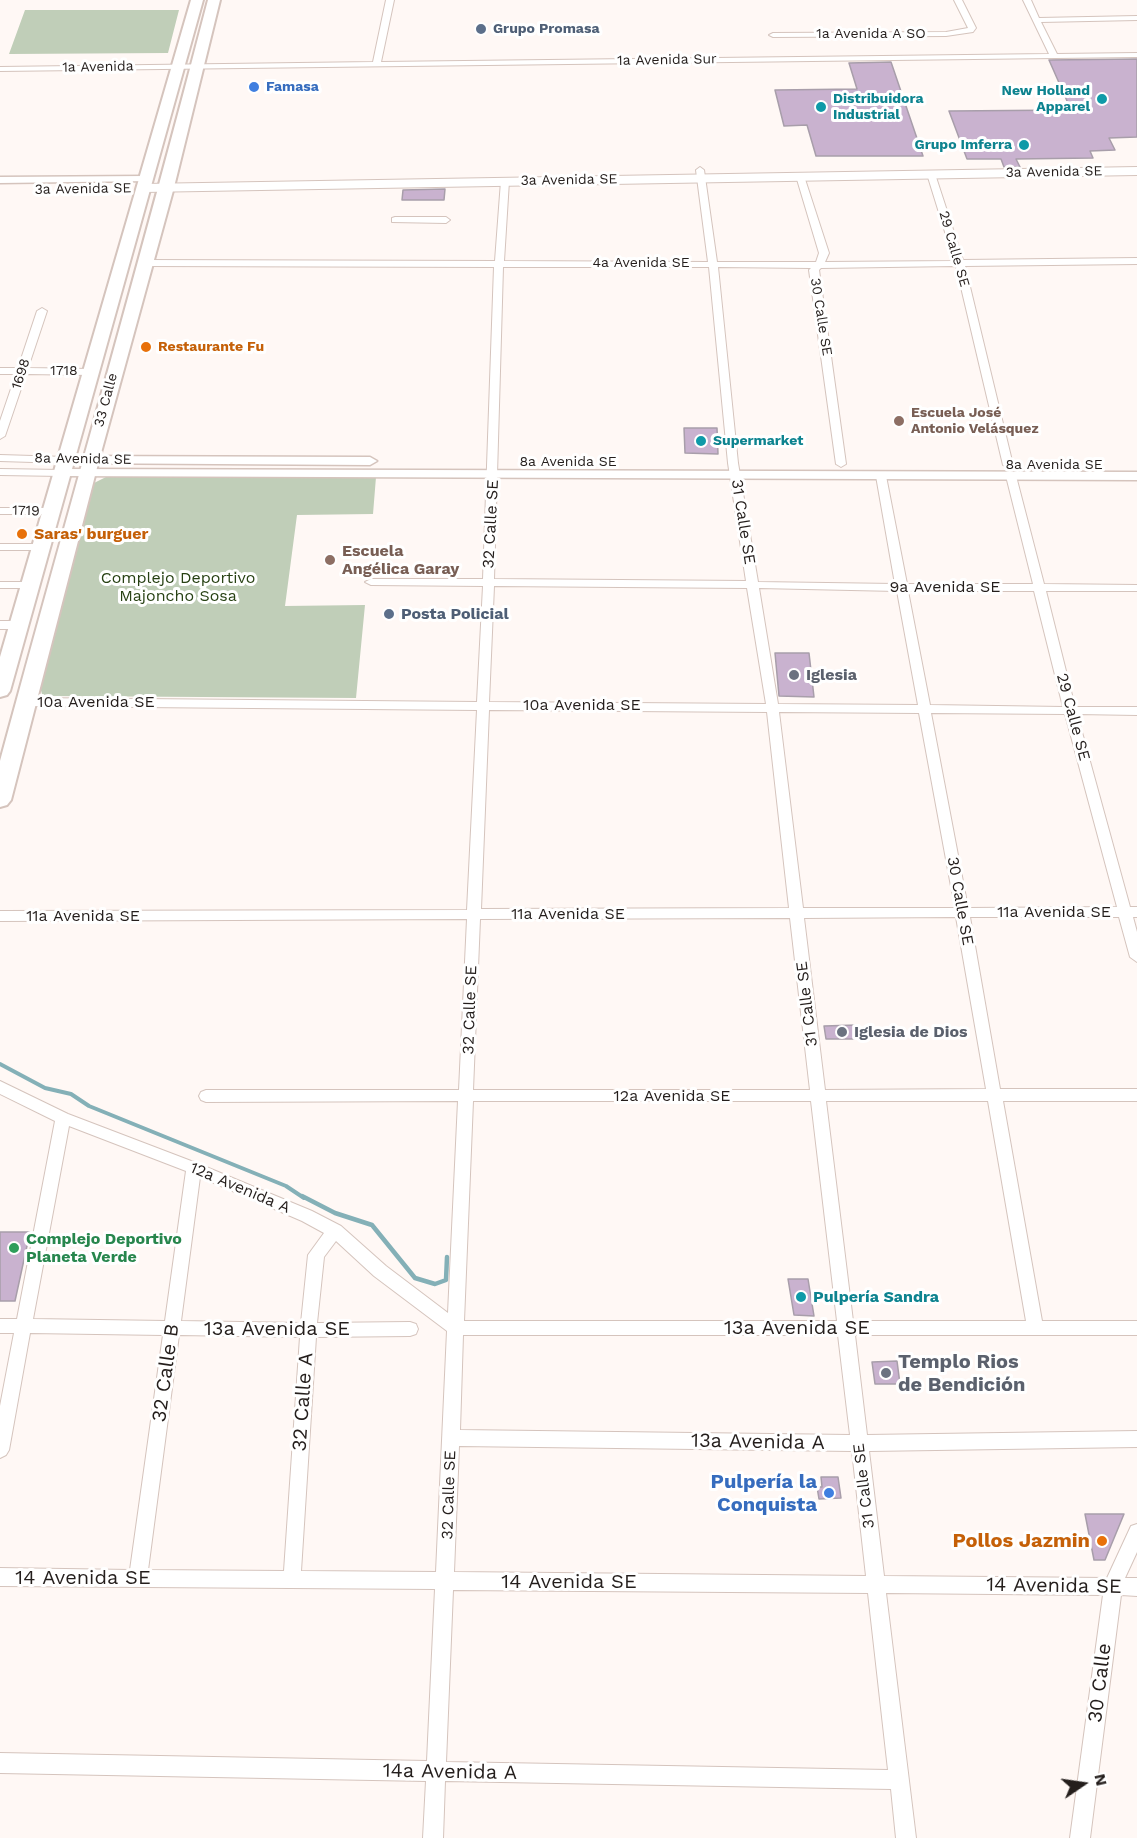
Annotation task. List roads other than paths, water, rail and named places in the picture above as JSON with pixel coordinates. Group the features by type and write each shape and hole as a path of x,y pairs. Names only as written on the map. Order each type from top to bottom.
{"main road":[{"name":"33 Calle","path":"0,691 4,664 19,625 197,0"},
{"name":"33 Calle","path":"0,800 88,466 168,183 214,0"},
{"name":"3a Avenida SE","path":"168,183 700,174 1137,163"},
{"name":"3a Avenida SE","path":"145,183 504,182 700,174 800,176 1137,171"}],"street":[{"path":"377,63 390,0"},
{"name":"1a Avenida A SO","path":"773,35 945,34 969,30 972,28 967,14 958,0"},
{"path":"1027,0 1053,56"},
{"path":"1037,20 1137,18"},
{"name":"1a Avenida Sur","path":"197,65 1137,55"},
{"name":"1a Avenida","path":"0,69 197,65"},
{"name":"31 Calle SE","path":"700,174 713,264 734,469 772,707 906,1838"},
{"name":"29 Calle SE","path":"931,174 960,264 1070,710 1131,912 1137,957"},
{"name":"30 Calle SE","path":"800,176 824,253 814,270 841,464"},
{"name":"3a Avenida SE","path":"0,180 145,183"},
{"name":"32 Calle SE","path":"434,1838 494,468 499,263 504,182"},
{"name":"3a Avenida SE","path":"0,190 145,183"},
{"path":"395,220 446,220"},
{"name":"4a Avenida SE","path":"144,263 819,265 1137,261"},
{"name":"1698","path":"0,436 42,311"},
{"name":"1718","path":"0,371 91,372"},
{"name":"8a Avenida SE","path":"0,458 64,466"},
{"name":"8a Avenida SE","path":"734,469 841,464 1137,476"},
{"name":"8a Avenida SE","path":"0,472 88,466 734,469 881,476 1137,466"},
{"name":"30 Calle SE","path":"881,476 962,912 1035,1328"},
{"name":"1719","path":"0,511 51,512"},
{"path":"0,547 41,547"},
{"path":"371,582 489,582"},
{"name":"9a Avenida SE","path":"489,582 1137,588"},
{"path":"0,585 30,585"},
{"path":"0,625 19,625"},
{"name":"10a Avenida SE","path":"27,702 1137,711"},
{"name":"11a Avenida SE","path":"0,916 1131,912"},
{"name":"12a Avenida A","path":"0,1087 63,1118 194,1168 307,1216 335,1231 380,1271 456,1328"},
{"name":"12a Avenida SE","path":"206,1096 1137,1095"},
{"path":"0,1450 63,1118"},
{"name":"32 Calle B","path":"138,1578 194,1168"},
{"name":"32 Calle A","path":"292,1579 308,1330 316,1255 335,1231"},
{"name":"13a Avenida SE","path":"0,1326 410,1329"},
{"name":"13a Avenida SE","path":"456,1328 1137,1328"},
{"name":"13a Avenida A","path":"451,1438 859,1443 1137,1439"},
{"name":"30 Calle","path":"1080,1838 1113,1586 1123,1559 1137,1532"},
{"name":"14 Avenida SE","path":"0,1577 1137,1587"},
{"name":"14a Avenida A","path":"0,1763 899,1780"}],"waterway":[{"path":"0,1064 45,1088 71,1094 89,1106 286,1186 304,1198"},
{"path":"302,1196 335,1213 372,1225 415,1278 435,1284 446,1280 447,1257"}],"place":[{"name":"Grupo Promasa","path":"481,29"},
{"name":"Famasa","path":"254,87"},
{"name":"New Holland Apparel","path":"1102,99"},
{"name":"Distribuidora Industrial","path":"821,107"},
{"name":"Grupo Imferra","path":"1024,145"},
{"name":"Restaurante Fu","path":"146,347"},
{"name":"Escuela José Antonio Velásquez","path":"899,421"},
{"name":"Supermarket","path":"701,441"},
{"name":"Saras' burguer","path":"22,534"},
{"name":"Escuela Angélica Garay","path":"330,560"},
{"name":"Posta Policial","path":"389,614"},
{"name":"Iglesia","path":"794,675"},
{"name":"Iglesia de Dios","path":"842,1032"},
{"name":"Complejo Deportivo Planeta Verde","path":"14,1248"},
{"name":"Pulpería Sandra","path":"801,1297"},
{"name":"Templo Rios de Bendición","path":"886,1373"},
{"name":"Pulpería la Conquista","path":"829,1493"},
{"name":"Pollos Jazmin","path":"1102,1541"}],"park label":[{"name":"Complejo Deportivo Majoncho Sosa","path":"178,587"}]}
